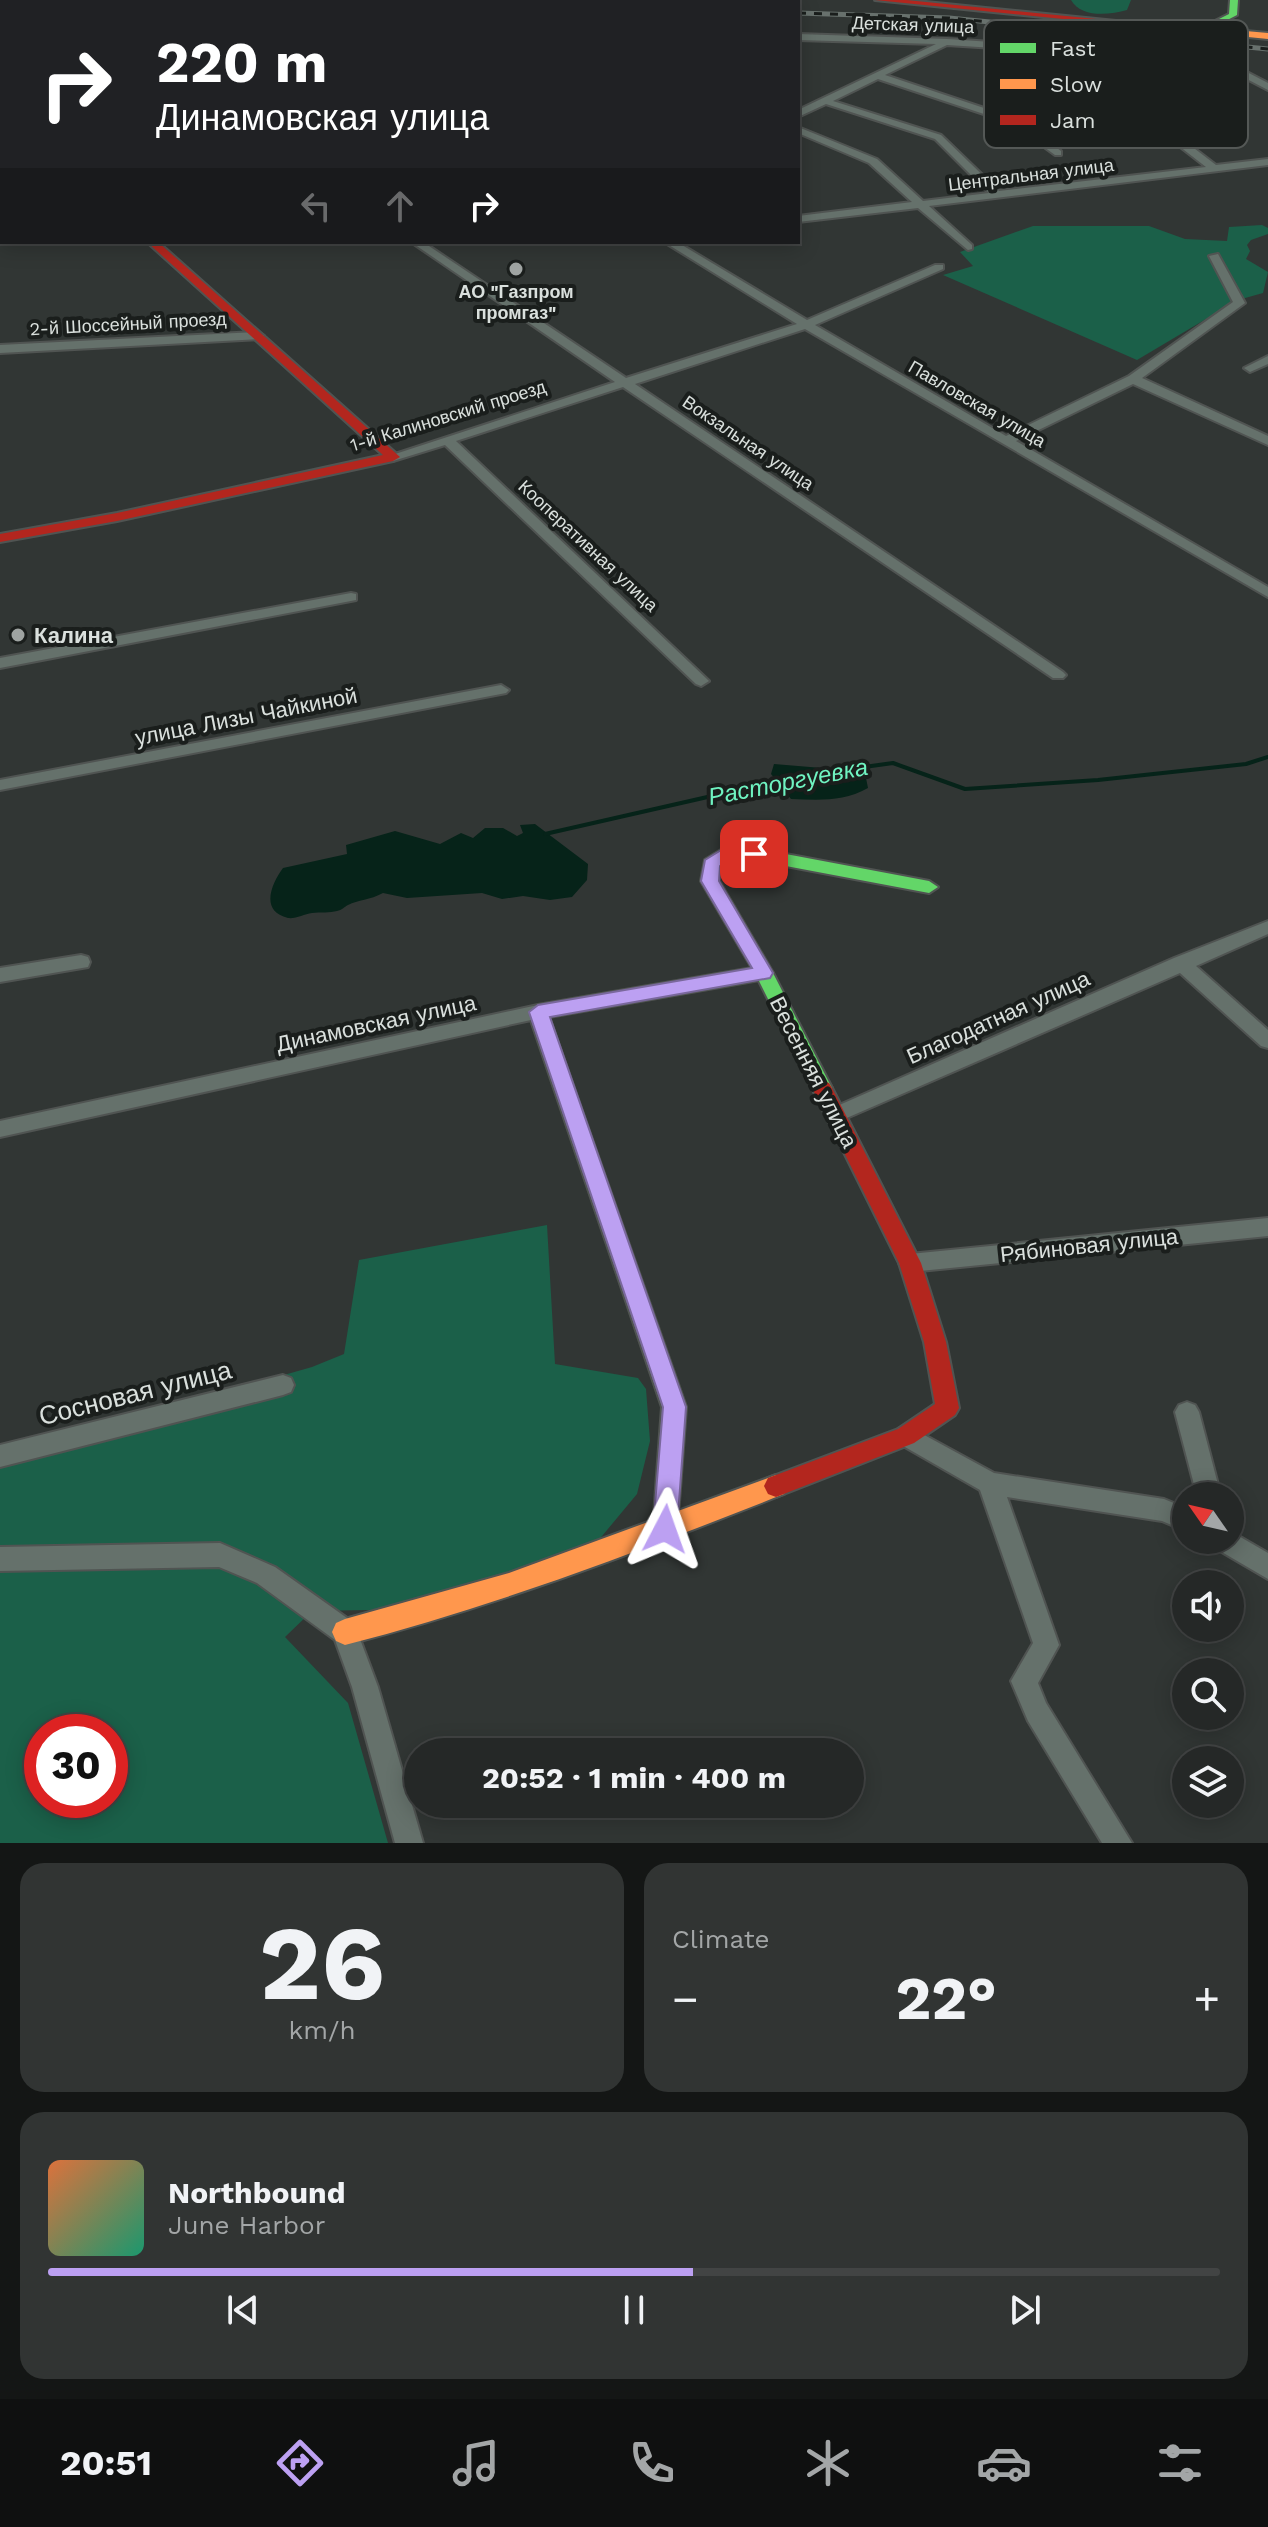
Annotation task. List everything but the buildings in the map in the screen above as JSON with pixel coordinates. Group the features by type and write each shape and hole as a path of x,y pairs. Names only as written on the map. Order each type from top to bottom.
{"main road":[{"path":"879,0 1105,19 1152,20"},
{"path":"1222,20 1233,15 1234,0"},
{"path":"1248,33 1268,36"},
{"path":"154,244 393,457"},
{"name":"1-й Калиновский проезд","path":"0,538 117,517 393,457"},
{"name":"Весенняя улица","path":"906,1436 947,1408 935,1342 910,1263 764,973 710,881 711,864 726,853 754,854 929,887"},
{"path":"345,1632 429,1612 665,1529 906,1436"}],"street":[{"name":"Детская улица","path":"800,37 984,44"},
{"path":"800,113 947,42"},
{"path":"878,76 984,111"},
{"name":"Детская улица","path":"1248,76 1268,87"},
{"path":"825,101 938,137 997,195"},
{"path":"800,131 873,161 968,247"},
{"path":"1051,148 1058,153"},
{"path":"1188,148 1215,169"},
{"name":"Центральная улица","path":"800,219 1268,162"},
{"name":"Вокзальная улица","path":"419,244 1058,675"},
{"name":"Павловская улица","path":"672,244 806,325 1265,588"},
{"path":"1006,441 1133,379 1239,303 1214,256"},
{"name":"1-й Калиновский проезд","path":"393,457 806,325 939,267"},
{"name":"2-й Шоссейный проезд","path":"0,349 258,336"},
{"path":"1250,368 1268,360"},
{"path":"1133,379 1268,441"},
{"name":"Кооперативная улица","path":"447,440 701,681"},
{"path":"0,663 351,597"},
{"name":"улица Лизы Чайкиной","path":"0,785 501,690"},
{"name":"Благодатная улица","path":"835,1115 1268,927"},
{"path":"0,975 81,962"},
{"path":"1181,963 1268,1041"},
{"name":"Динамовская улица","path":"0,1129 538,1012 764,973"},
{"path":"538,1012 674,1407 665,1529"},
{"name":"Рябиновая улица","path":"910,1263 1268,1227"},
{"name":"Сосновая улица","path":"0,1456 283,1385"},
{"path":"1187,1412 1205,1482"},
{"path":"906,1436 990,1483 1172,1514"},
{"path":"990,1483 1046,1645 1024,1681 1037,1712 1118,1843"},
{"path":"1244,1552 1268,1567"},
{"path":"0,1559 220,1555 266,1575 345,1632 365,1687 409,1843"}],"green space":[{"path":"1071,0 1131,0 1127,10 1104,14 1081,10"},
{"path":"1262,225 1268,228 1268,234 1251,240 1247,245 1250,251 1246,259 1268,272 1263,293 1238,300 1137,360 943,275 973,266 960,252 1033,226 1149,226 1185,239 1227,241 1229,227"},
{"path":"547,1225 555,1364 638,1378 646,1389 650,1441 637,1494 568,1577 425,1609 312,1611 285,1637 348,1703 388,1843 0,1843 0,1456 312,1367 344,1354 359,1260"}],"water":[{"path":"774,764 834,769 866,778 868,788 840,798 791,799 771,774"},
{"path":"535,824 588,864 587,880 572,897 502,899 482,893 407,898 383,893 352,903 339,911 291,918 279,914 271,903 272,889 283,868 347,854 346,845 395,831 440,844 461,833 473,838 485,828 503,828 517,836 523,833 520,825"}],"waterway":[{"name":"Расторгуевка","path":"835,771 893,763 965,789 1098,780 1246,764 1268,757"},
{"name":"Расторгуевка","path":"545,834 782,780"}],"railway":[{"path":"800,13 984,21"},
{"path":"1248,47 1268,49"}],"traffic: fast":[{"path":"1223,20 1233,15 1234,0"},
{"path":"822,1088 764,973 710,881 711,864 726,853 754,854 929,887"}],"traffic: slow":[{"path":"1248,34 1268,36"},
{"path":"345,1632 509,1585 776,1486"}],"traffic: jam":[{"path":"879,0 1095,20"},
{"path":"154,244 393,457"},
{"path":"0,538 117,517 393,457"},
{"path":"776,1486 906,1436 947,1408 935,1342 910,1263 822,1088"}],"place":[{"name":"АО \"Газпром промгаз\"","path":"516,269"},
{"name":"Калина","path":"18,635"}],"route":[{"path":"665,1529 674,1407 538,1012 764,973 710,881 711,864 726,853 754,854"}]}
